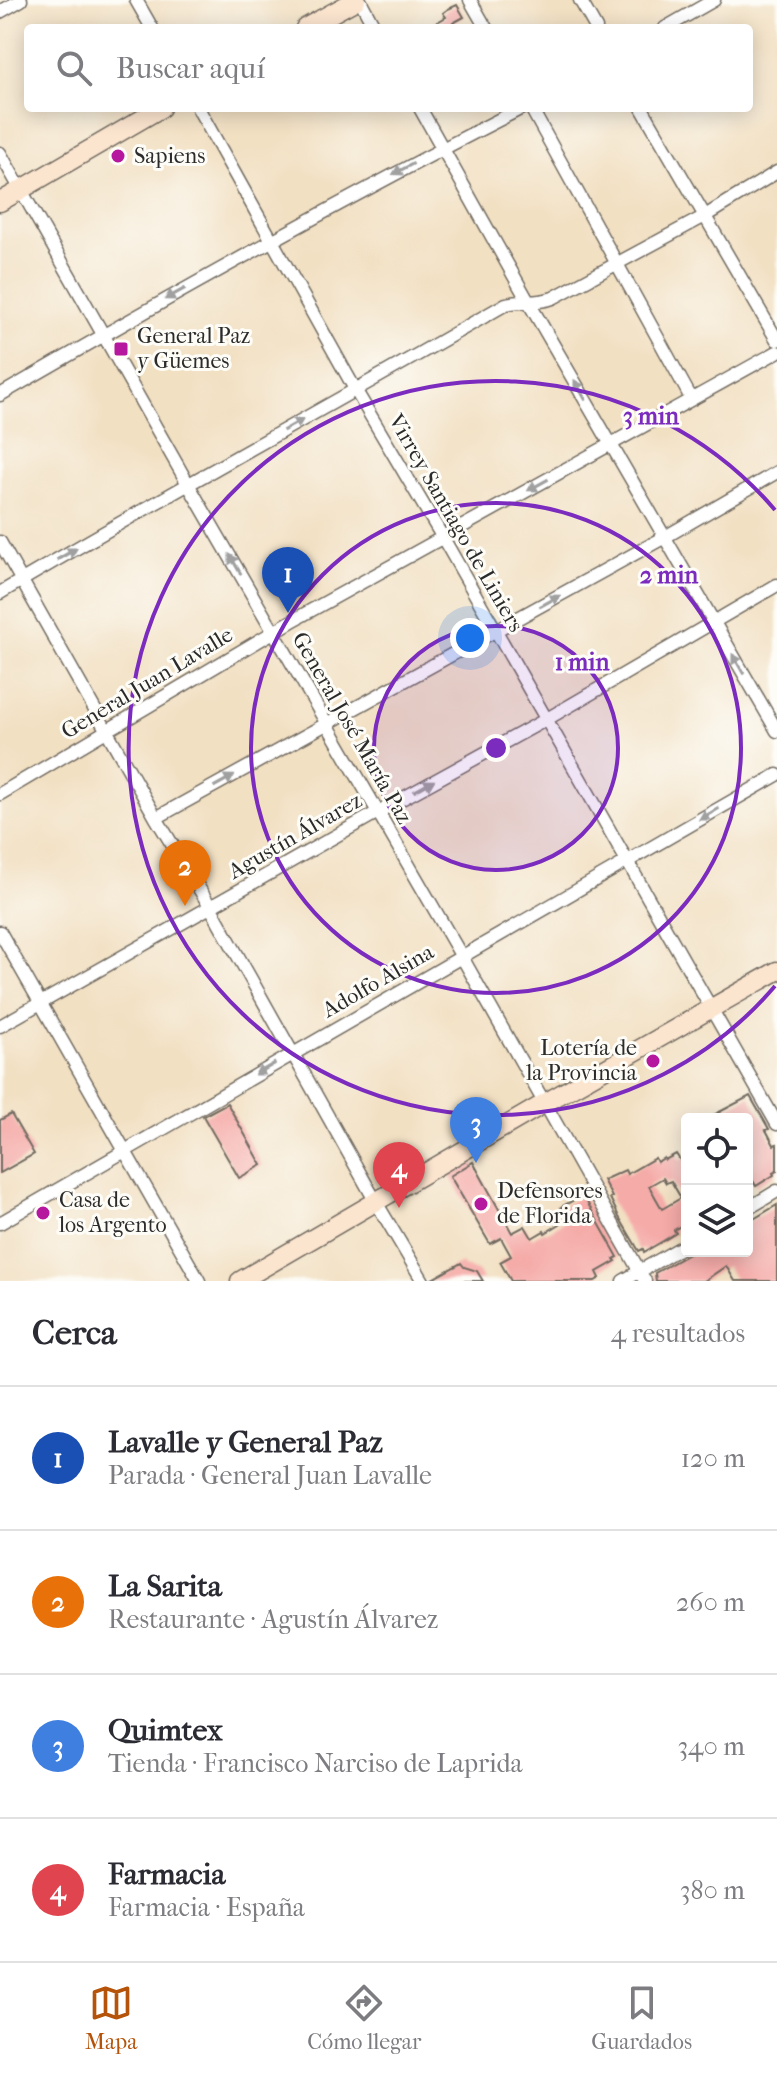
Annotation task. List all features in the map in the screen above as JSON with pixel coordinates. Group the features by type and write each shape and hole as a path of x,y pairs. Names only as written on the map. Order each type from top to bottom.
{"street":[{"path":"0,12 21,0"},
{"path":"136,0 150,24"},
{"path":"313,24 358,0 373,24"},
{"path":"470,0 484,24"},
{"path":"580,0 594,24"},
{"path":"672,24 714,0"},
{"path":"0,202 154,112"},
{"name":"Virrey Santiago de Liniers","path":"200,112 356,391 777,1124"},
{"path":"422,112 777,731"},
{"path":"0,395 271,240 514,112"},
{"path":"533,112 691,398"},
{"path":"644,112 777,340"},
{"name":"General José María Paz","path":"0,153 643,1276"},
{"path":"0,593 506,304 553,298 618,265 777,172"},
{"name":"General Juan Lavalle","path":"0,794 274,631 777,352"},
{"path":"156,818 777,472"},
{"path":"0,542 423,1281"},
{"name":"Agustín Álvarez","path":"0,1026 547,719 777,585"},
{"name":"Adolfo Alsina","path":"0,1223 777,775"},
{"path":"0,932 199,1281"},
{"path":"240,1281 777,971"},
{"path":"753,1205 777,1191"},
{"path":"623,1281 643,1276 681,1248"}],"building":[{"path":"457,5 464,17 451,24 434,24 446,17 443,13"},
{"path":"750,1096 769,1129 766,1130 774,1145 777,1144 777,1171 774,1175 756,1186 753,1181 753,1113 717,1113"},
{"path":"227,1103 262,1165 239,1178 203,1116"},
{"path":"11,1114 34,1154 0,1173 0,1120"},
{"path":"676,1154 681,1159 681,1198 681,1226 663,1241 644,1252 643,1249 639,1251 619,1217 603,1180 625,1170 627,1174 655,1158 657,1162","holes":["663,1178 666,1183 671,1181 681,1198 662,1209 649,1186"]},
{"path":"473,1162 512,1233 525,1226 532,1238 545,1233 568,1219 561,1207 583,1195 618,1257 614,1259 616,1261 597,1272 600,1278 595,1281 511,1281 500,1262 511,1256 501,1238 490,1244 450,1176"},
{"path":"777,1205 777,1281 735,1281 726,1266 704,1281 656,1281 655,1273 683,1257 753,1257 753,1219"},
{"path":"461,1263 477,1271 483,1281 432,1281 432,1279"}],"place":[{"name":"Sapiens","path":"118,156"},
{"name":"General Paz y Güemes","path":"121,349"},
{"name":"Lavalle y General Paz","path":"288,613"},
{"name":"La Sarita","path":"185,906"},
{"name":"Lotería de la Provincia","path":"653,1061"},
{"name":"Quimtex","path":"476,1163"},
{"name":"Defensores de Florida","path":"481,1204"},
{"name":"Farmacia","path":"399,1208"},
{"name":"Casa de los Argento","path":"43,1213"}]}
